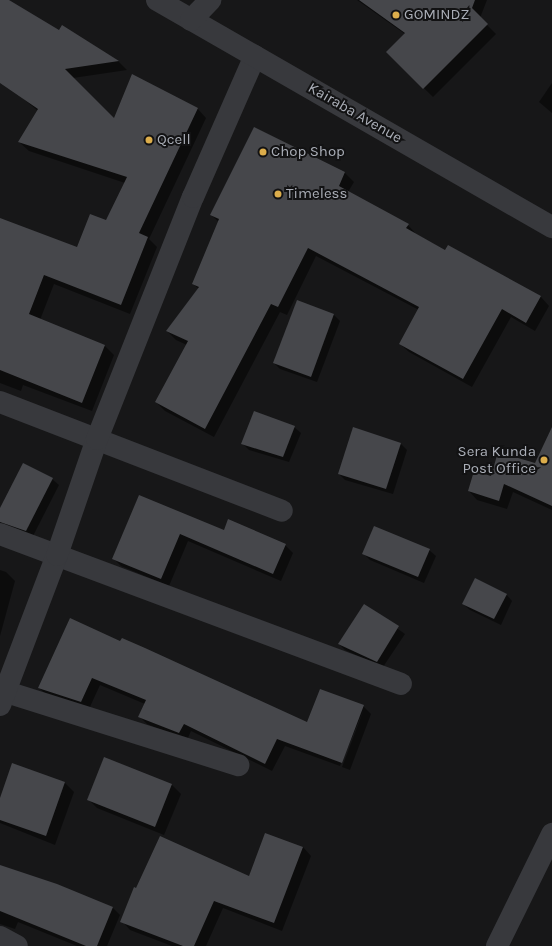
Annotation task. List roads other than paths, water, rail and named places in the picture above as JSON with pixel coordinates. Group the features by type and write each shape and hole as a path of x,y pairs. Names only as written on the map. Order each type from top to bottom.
{"street":[{"name":"Kairaba Avenue","path":"157,0 552,227"},
{"path":"191,20 210,0"},
{"path":"238,765 2,696 57,555 97,439 193,197 255,56"},
{"path":"0,402 282,511"},
{"path":"0,534 401,684"},
{"path":"496,946 552,834"},
{"path":"0,937 17,946"}],"place":[{"name":"GOMINDZ","path":"396,15"},
{"name":"Qcell","path":"149,140"},
{"name":"Chop Shop","path":"263,152"},
{"name":"Timeless","path":"278,194"},
{"name":"Sera Kunda Post Office","path":"544,460"}]}
